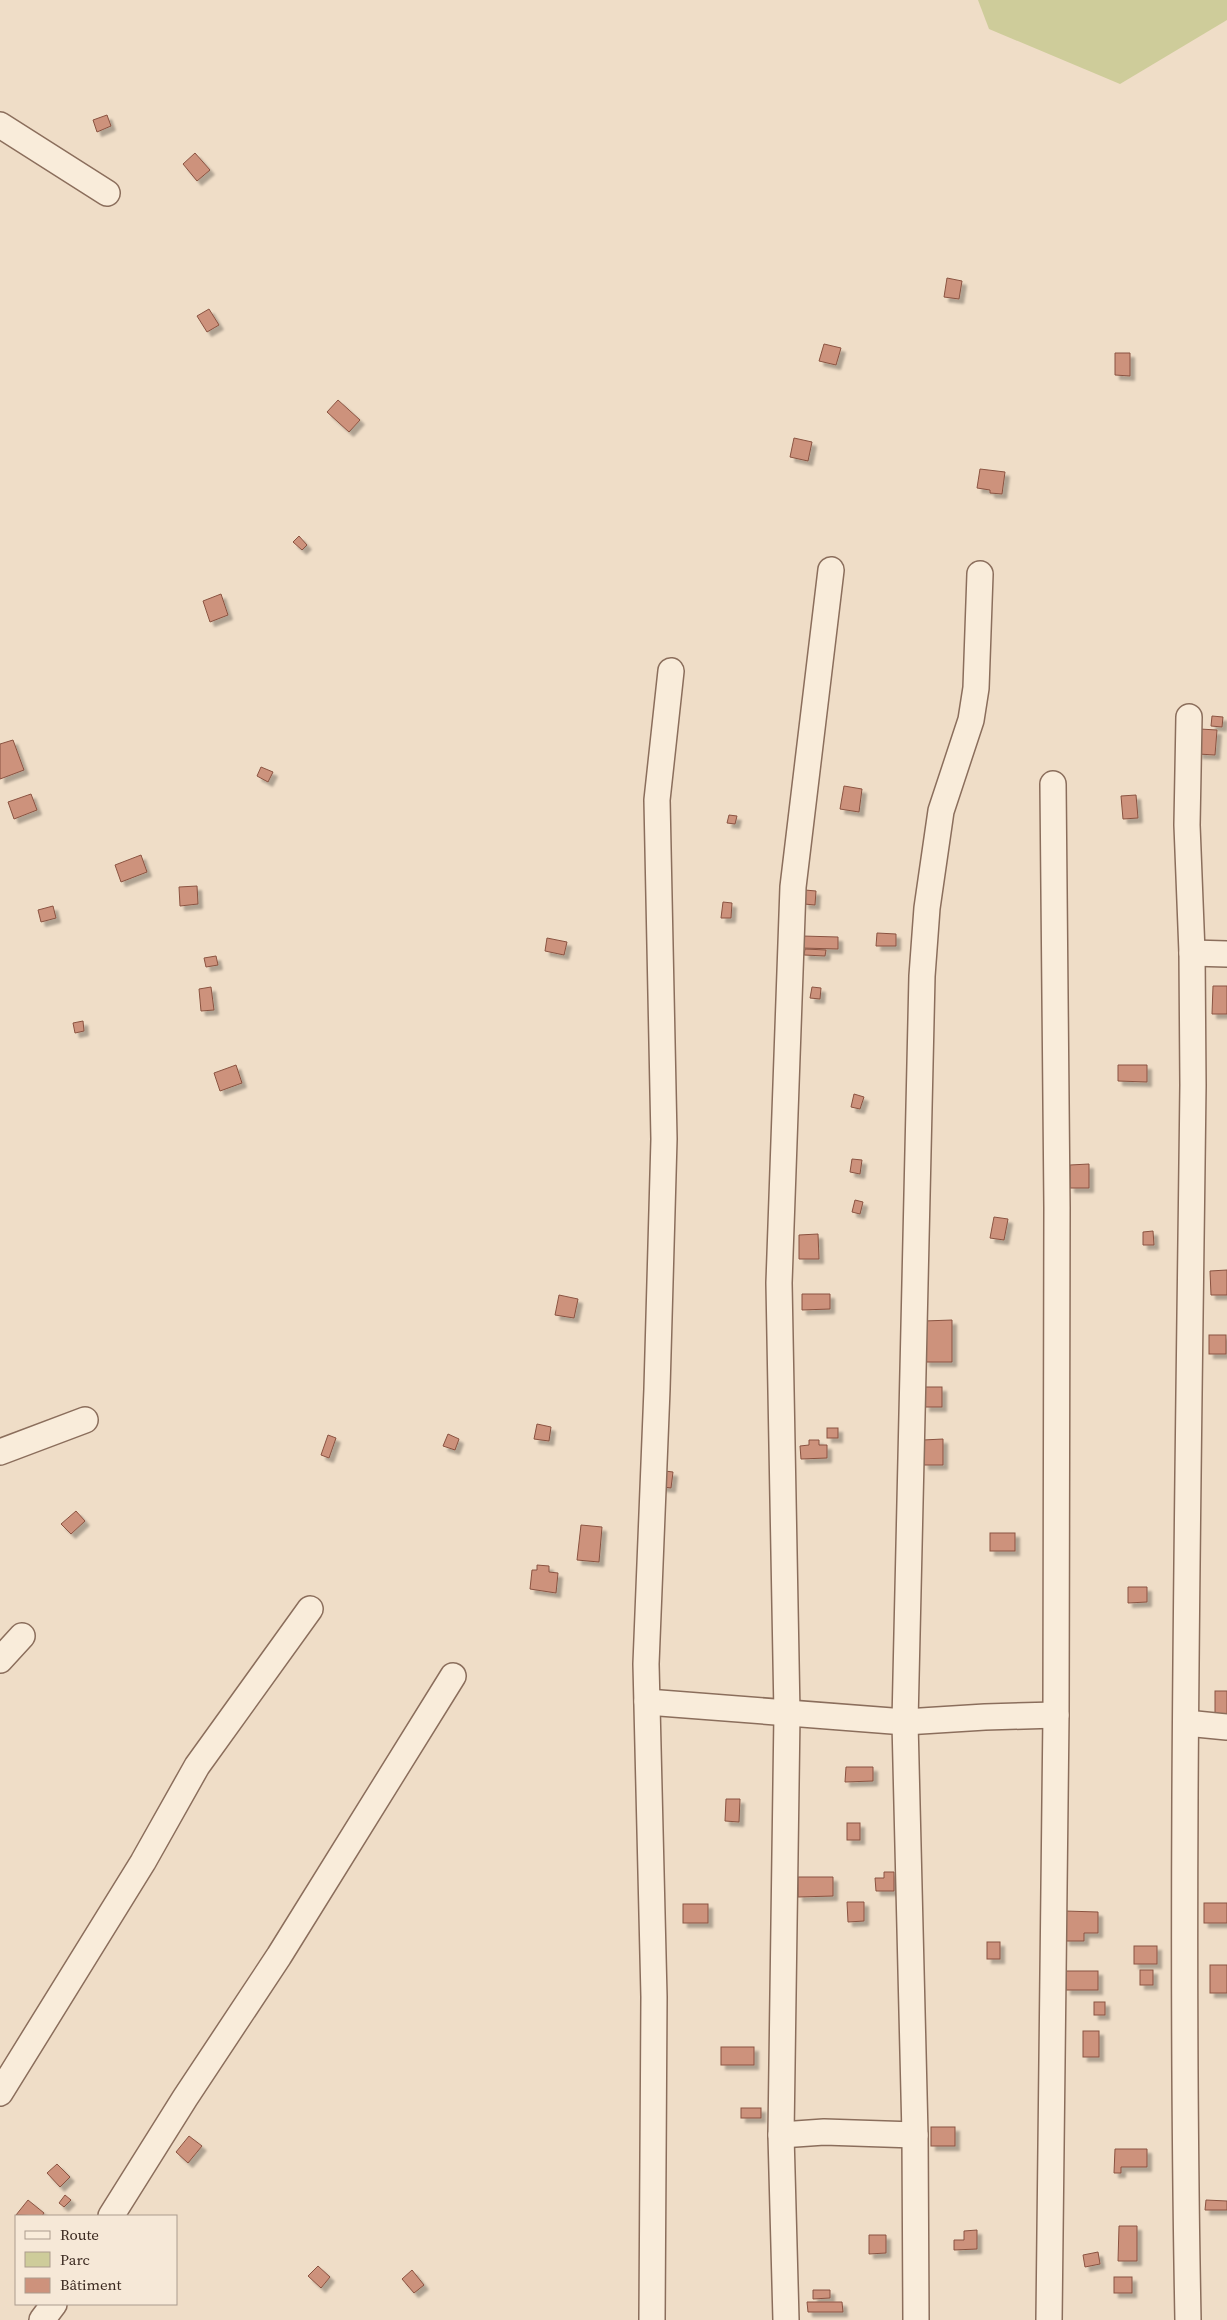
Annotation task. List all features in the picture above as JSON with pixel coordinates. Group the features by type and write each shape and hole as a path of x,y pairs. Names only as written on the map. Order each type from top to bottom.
{"street":[{"path":"0,125 107,193"},
{"path":"786,2320 781,2135 787,1714 779,1283 793,887 831,570"},
{"path":"916,2320 915,2135 905,1722 922,976 928,908 941,811 971,720 976,688 980,574"},
{"path":"652,2320 655,2063 646,1664 658,1389 664,1139 657,800 670,671"},
{"path":"1188,2320 1184,2129 1193,1084 1192,953 1187,825 1189,717"},
{"path":"1049,2320 1056,1715 1057,1197 1054,784"},
{"path":"1192,953 1227,954"},
{"path":"0,1452 85,1420"},
{"path":"0,2093 143,1862 197,1766 310,1609"},
{"path":"0,1660 22,1636"},
{"path":"112,2215 184,2098 279,1956 453,1676"},
{"path":"647,1702 905,1722 1056,1715"},
{"path":"1186,1723 1227,1727"},
{"path":"781,2135 824,2132 915,2135"},
{"path":"42,2320 53,2305"}],"green space":[{"path":"978,0 1227,0 1227,20 1120,84 989,29"}],"building":[{"path":"107,115 111,126 97,132 93,120"},
{"path":"195,153 210,170 197,181 183,164"},
{"path":"947,278 962,281 959,299 944,297"},
{"path":"209,309 219,325 207,332 197,316"},
{"path":"824,344 841,348 836,365 819,361"},
{"path":"1115,353 1130,353 1130,376 1115,375"},
{"path":"338,400 360,420 349,432 327,412"},
{"path":"794,438 812,442 808,461 790,457"},
{"path":"980,469 1005,472 1002,494 990,493 990,490 977,488"},
{"path":"299,536 307,545 302,550 293,542"},
{"path":"221,594 228,615 210,622 203,601"},
{"path":"1212,716 1223,717 1222,727 1211,726"},
{"path":"1200,729 1217,730 1215,755 1198,754"},
{"path":"13,740 24,770 0,779 0,744"},
{"path":"261,767 273,772 268,782 257,776"},
{"path":"844,786 862,789 859,812 840,809"},
{"path":"31,794 37,810 14,819 8,802"},
{"path":"1136,795 1138,818 1123,819 1121,796"},
{"path":"729,815 737,816 735,824 727,823"},
{"path":"141,855 147,872 121,882 115,865"},
{"path":"197,886 198,904 180,906 179,887"},
{"path":"805,890 816,891 815,905 804,904"},
{"path":"723,902 732,903 731,918 721,918"},
{"path":"53,906 56,918 41,922 38,910"},
{"path":"877,933 896,934 896,946 876,946"},
{"path":"802,936 838,937 838,949 801,948"},
{"path":"547,938 567,942 564,955 545,951"},
{"path":"805,949 826,950 825,956 804,955"},
{"path":"216,956 218,965 206,967 204,958"},
{"path":"1213,986 1227,986 1227,1014 1212,1014"},
{"path":"211,987 214,1010 201,1011 199,989"},
{"path":"812,987 821,988 820,999 810,998"},
{"path":"83,1021 84,1031 75,1033 73,1023"},
{"path":"236,1065 242,1083 220,1091 214,1073"},
{"path":"1118,1065 1147,1065 1147,1082 1118,1081"},
{"path":"854,1094 864,1097 860,1109 851,1107"},
{"path":"852,1159 862,1160 860,1174 850,1172"},
{"path":"1089,1164 1089,1188 1070,1188 1070,1165"},
{"path":"855,1200 863,1202 860,1214 852,1212"},
{"path":"994,1217 1008,1219 1004,1240 990,1238"},
{"path":"1153,1231 1154,1245 1143,1245 1143,1232"},
{"path":"818,1234 819,1259 799,1259 799,1235"},
{"path":"1227,1270 1227,1295 1211,1295 1210,1271"},
{"path":"802,1294 830,1294 830,1309 802,1310"},
{"path":"559,1295 578,1299 574,1318 555,1315"},
{"path":"952,1320 952,1362 925,1362 924,1321"},
{"path":"1209,1335 1226,1335 1226,1354 1209,1354"},
{"path":"925,1387 942,1387 942,1407 925,1407"},
{"path":"537,1424 551,1427 549,1441 534,1439"},
{"path":"827,1428 838,1428 838,1438 827,1438"},
{"path":"448,1434 459,1439 455,1450 443,1446"},
{"path":"328,1435 336,1438 329,1458 321,1455"},
{"path":"943,1439 943,1465 924,1465 923,1440"},
{"path":"809,1440 819,1440 819,1445 827,1445 827,1458 801,1459 800,1446 809,1445"},
{"path":"657,1470 673,1472 671,1488 655,1486"},
{"path":"76,1511 85,1521 71,1534 61,1524"},
{"path":"581,1525 602,1527 599,1562 577,1560"},
{"path":"990,1533 1015,1533 1015,1551 990,1551"},
{"path":"537,1565 549,1566 549,1572 558,1573 556,1593 530,1589 532,1570 537,1570"},
{"path":"1128,1587 1147,1587 1147,1602 1128,1603"},
{"path":"1215,1691 1227,1691 1227,1724 1215,1724"},
{"path":"846,1767 873,1767 873,1781 845,1782"},
{"path":"726,1799 740,1799 739,1822 725,1821"},
{"path":"847,1823 860,1823 860,1840 847,1840"},
{"path":"884,1872 894,1872 894,1891 876,1891 875,1878 884,1878"},
{"path":"798,1877 833,1877 833,1896 798,1897"},
{"path":"847,1902 864,1902 864,1921 848,1922"},
{"path":"1204,1903 1227,1903 1227,1923 1204,1923"},
{"path":"683,1904 708,1904 708,1923 683,1923"},
{"path":"1065,1911 1098,1912 1098,1933 1084,1933 1084,1941 1065,1941"},
{"path":"987,1942 1000,1942 1000,1959 987,1959"},
{"path":"1134,1946 1157,1946 1157,1964 1134,1964"},
{"path":"1210,1965 1227,1965 1227,1993 1210,1993"},
{"path":"1140,1970 1153,1970 1153,1985 1140,1985"},
{"path":"1066,1971 1098,1971 1098,1990 1066,1990"},
{"path":"1094,2002 1105,2002 1105,2015 1094,2015"},
{"path":"1083,2031 1099,2031 1099,2057 1083,2057"},
{"path":"721,2047 754,2047 754,2065 721,2065"},
{"path":"741,2108 761,2108 761,2118 741,2118"},
{"path":"931,2127 955,2127 955,2146 931,2146"},
{"path":"189,2136 202,2146 188,2163 176,2152"},
{"path":"1115,2149 1147,2149 1147,2167 1121,2167 1121,2173 1114,2173"},
{"path":"57,2164 70,2177 60,2187 47,2173"},
{"path":"65,2195 71,2200 64,2207 59,2203"},
{"path":"28,2200 44,2213 43,2215 16,2215"},
{"path":"1206,2200 1227,2201 1227,2210 1205,2210"},
{"path":"1119,2226 1137,2226 1137,2261 1118,2261"},
{"path":"977,2230 977,2249 954,2250 954,2240 964,2240 964,2231"},
{"path":"869,2235 886,2235 886,2253 869,2254"},
{"path":"1098,2252 1100,2264 1085,2267 1083,2255"},
{"path":"318,2266 330,2277 321,2288 308,2276"},
{"path":"412,2270 424,2285 414,2293 402,2279"},
{"path":"1114,2277 1132,2277 1132,2293 1114,2293"},
{"path":"813,2290 830,2290 830,2298 813,2299"},
{"path":"807,2302 842,2302 843,2312 808,2312"}]}
